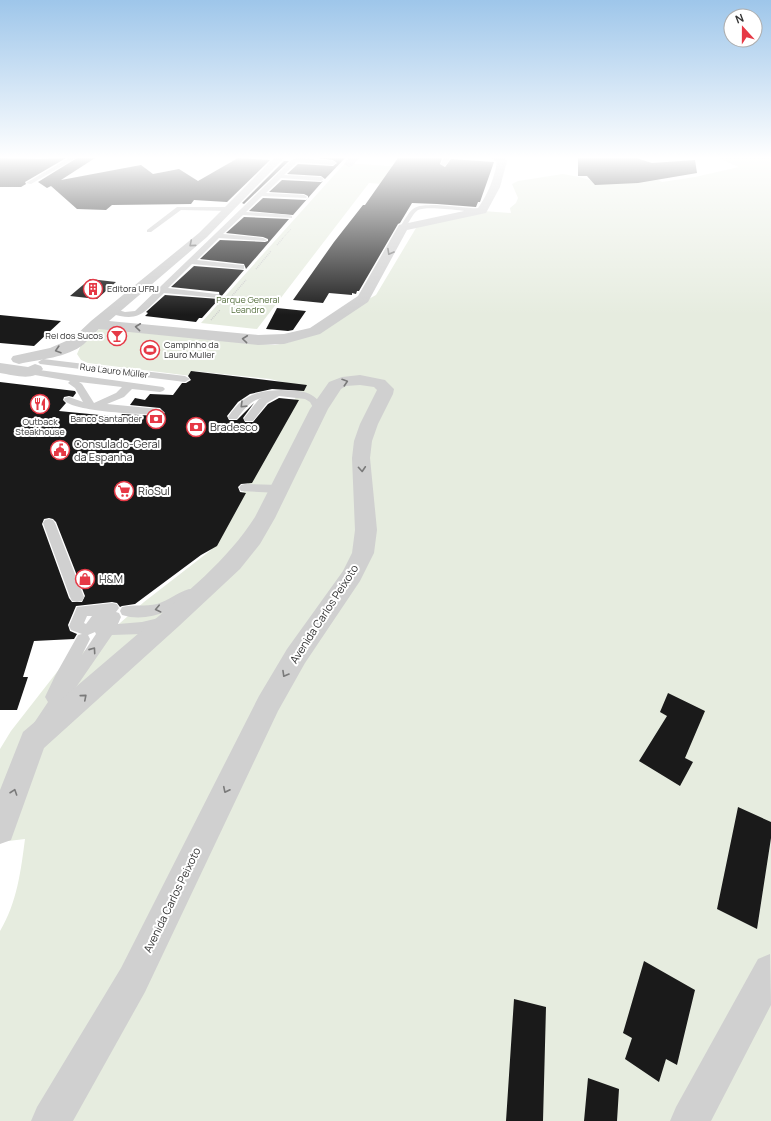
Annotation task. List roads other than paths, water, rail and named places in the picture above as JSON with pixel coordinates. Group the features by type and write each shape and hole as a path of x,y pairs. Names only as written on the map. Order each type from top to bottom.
{"street":[{"path":"96,324 258,340 284,339 315,331 363,299 403,227 483,210"},
{"name":"Rua Lauro Müller","path":"19,359 54,352 70,346 78,341 96,324 203,235 235,211"},
{"name":"Rua Lauro Müller","path":"0,357 19,359 38,367"},
{"name":"Rua Lauro Müller","path":"0,368 38,367"},
{"name":"Avenida Carlos Peixoto","path":"0,829 39,729 171,620 232,562 252,539 266,518 319,409 335,386 342,382 360,380 378,383 386,389 363,441 361,458 366,530 363,552 352,575 296,656 268,704 133,980 51,1121"},
{"path":"690,1121 770,971"}],"lane":[{"path":"149,231 176,210"},
{"path":"222,210 290,217"},
{"path":"112,311 127,316 133,316 217,236 235,211"},
{"path":"217,236 263,240"},
{"path":"190,262 241,267"},
{"path":"162,290 216,296"},
{"name":"Rua Lauro Müller","path":"38,367 61,377 72,388"},
{"name":"Rua Lauro Müller","path":"38,367 185,379"},
{"path":"72,388 78,386 91,406"},
{"path":"72,388 129,386 160,389"},
{"path":"91,406 106,402 120,395 129,386"},
{"path":"72,388 74,403 159,412"},
{"path":"232,417 253,397 267,394 310,397 315,401 319,409"},
{"path":"249,419 263,401 269,397 284,394"},
{"path":"120,395 121,403 126,408"},
{"path":"245,488 280,490"},
{"path":"49,523 77,597"},
{"path":"171,620 142,628 107,620 80,616 76,627 89,630 107,620 170,606 192,592 206,588"},
{"path":"39,729 107,620"},
{"path":"39,729 60,680 107,620"}],"place":[{"name":"Editora UFRJ","path":"93,289"},
{"name":"Rei dos Sucos","path":"117,336"},
{"name":"Campinho da Lauro Muller","path":"150,350"},
{"name":"Outback Steakhouse","path":"40,404"},
{"name":"Banco Santander","path":"156,419"},
{"name":"Bradesco","path":"196,427"},
{"name":"Consulado-Geral da Espanha","path":"60,450"},
{"name":"RioSul","path":"124,491"},
{"name":"H&M","path":"85,579"}],"park label":[{"name":"Parque General Leandro","path":"248,306"}]}
